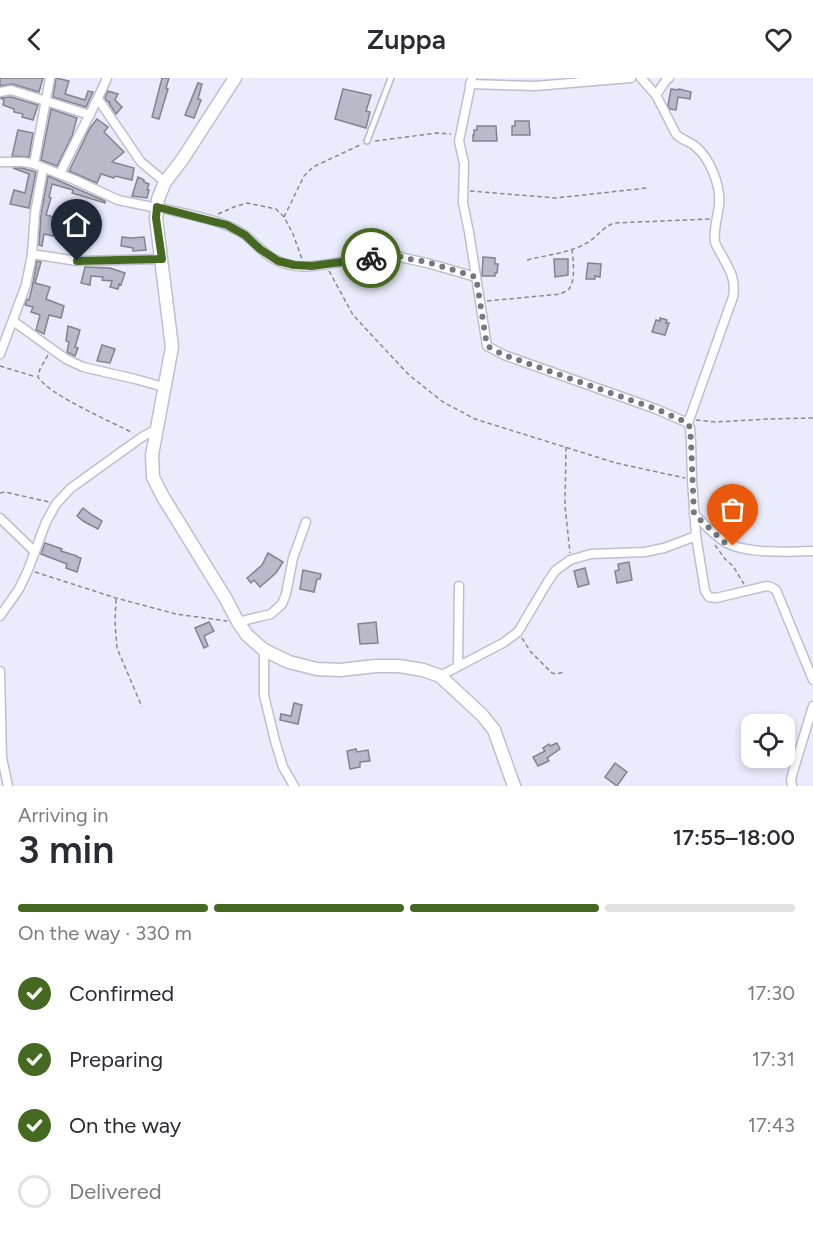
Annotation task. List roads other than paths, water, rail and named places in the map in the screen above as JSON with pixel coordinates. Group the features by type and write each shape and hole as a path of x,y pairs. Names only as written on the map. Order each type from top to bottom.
{"street":[{"path":"34,164 50,78"},
{"path":"60,174 107,78"},
{"path":"235,78 182,160 165,182 158,199 156,218 172,346 152,454 153,477 238,622 264,650 289,662 316,669 340,670 399,666 423,670 440,676 494,729 514,786"},
{"path":"631,78 535,82 471,81 459,141 465,177 463,203 486,345 504,355 688,421"},
{"path":"641,78 656,95 678,137 696,147 710,167 717,185 719,202 715,241 733,274 733,297 688,421 696,536 705,591 709,597 716,598 767,586 776,590 809,658 813,680"},
{"path":"656,95 669,78"},
{"path":"0,92 10,90 90,115"},
{"path":"98,99 141,162 165,182"},
{"path":"0,162 34,164 118,200 227,225 245,235 278,261 303,266 326,265 370,258 380,259 389,252 476,277"},
{"path":"0,354 26,285 43,169"},
{"path":"32,254 77,261 162,259"},
{"path":"13,321 66,359 83,367 164,387"},
{"path":"0,616 19,589 46,522 56,504 71,488 142,437 157,429"},
{"path":"694,514 724,542 733,546 780,552 813,551"},
{"path":"0,518 34,551"},
{"path":"238,622 271,614 282,604 293,558 306,522"},
{"path":"440,676 503,643 518,632 555,571 570,560 591,554 645,552 664,548 696,536"},
{"path":"459,586 459,666"},
{"path":"264,650 264,695 274,741 283,767 294,786"},
{"path":"0,671 1,758 8,786"},
{"path":"792,786 793,772 813,706"}],"lane":[{"path":"367,141 391,78"}]}
